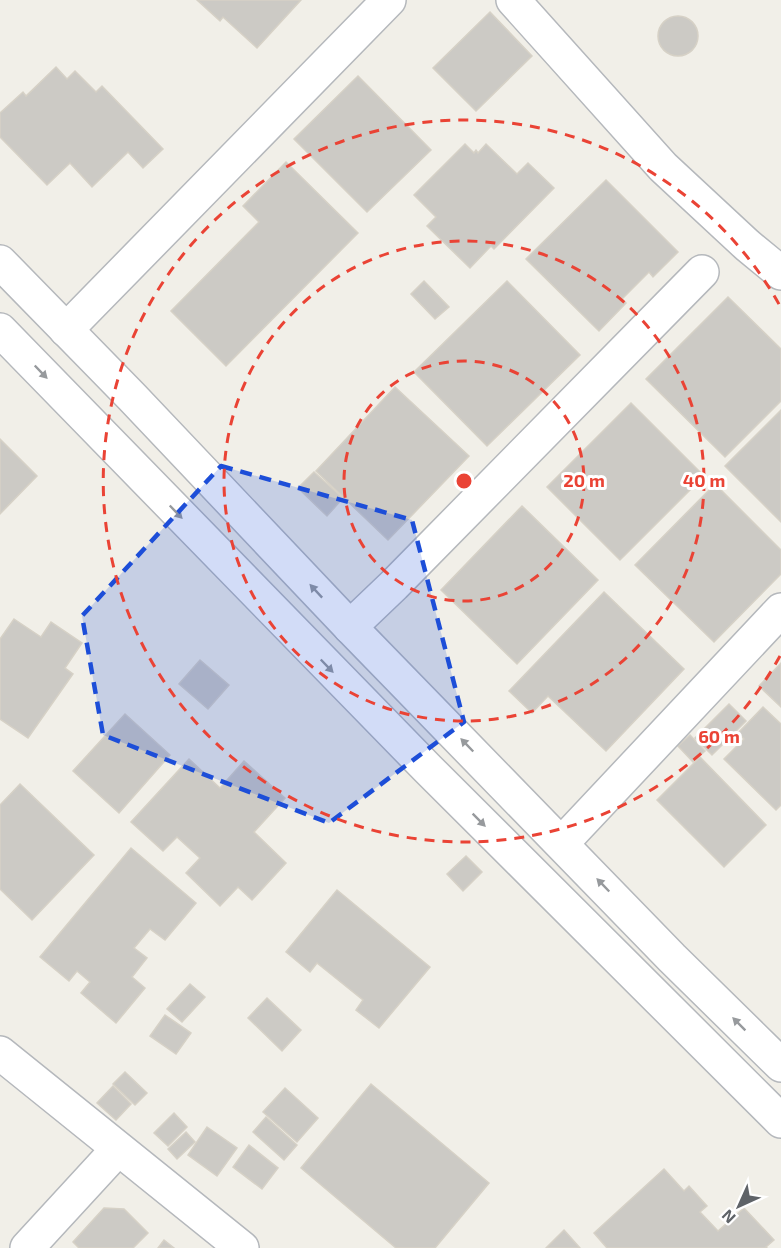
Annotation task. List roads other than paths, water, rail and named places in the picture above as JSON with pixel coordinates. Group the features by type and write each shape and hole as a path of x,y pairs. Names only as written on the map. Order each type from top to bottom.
{"street":[{"path":"66,330 389,0"},
{"path":"513,0 663,167 747,245 781,273"},
{"path":"0,262 132,397 350,627 672,958 781,1065"},
{"path":"350,627 702,272"},
{"path":"0,330 428,769 781,1121"},
{"path":"562,843 781,610"},
{"path":"0,1053 242,1248"},
{"path":"27,1248 118,1149"}]}
